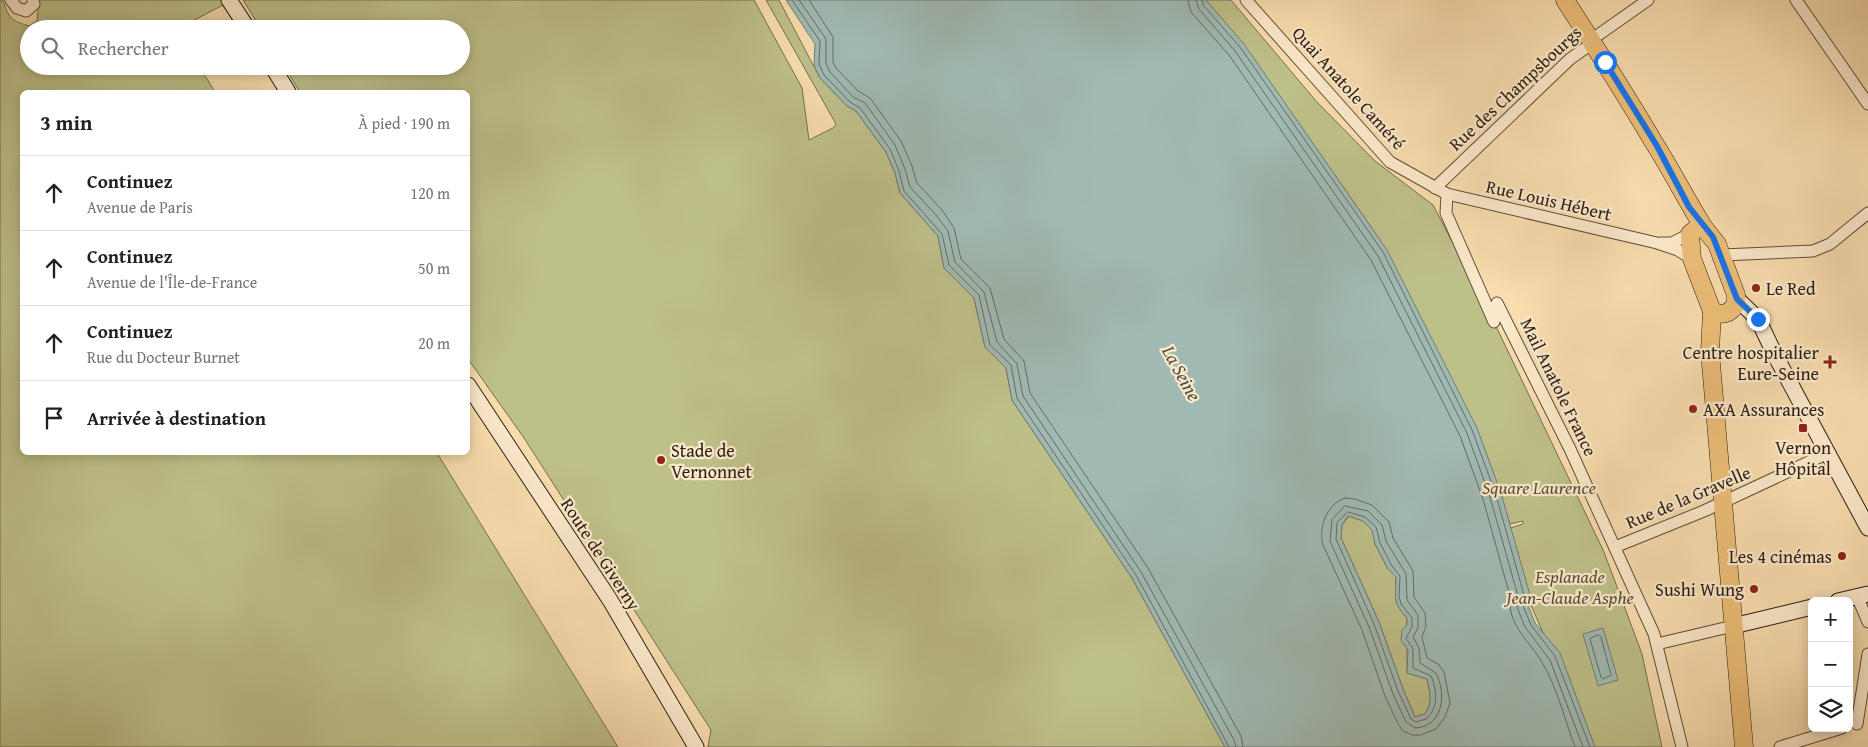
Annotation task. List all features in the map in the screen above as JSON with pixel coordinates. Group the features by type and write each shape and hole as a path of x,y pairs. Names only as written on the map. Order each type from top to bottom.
{"main road":[{"path":"230,0 242,20"},
{"path":"1565,0 1657,146 1689,207 1697,231 1692,259 1726,309 1758,319 1761,328 1868,528"},
{"path":"278,75 287,90"},
{"path":"1697,231 1713,237 1722,255 1726,309 1709,330 1725,501 1733,626 1744,747"},
{"name":"Route de Giverny","path":"470,388 610,600 696,747"},
{"path":"1733,626 1808,608"}],"street":[{"path":"11,0 17,8 26,11 34,4 33,0"},
{"name":"Quai Anatole Caméré","path":"1246,0 1390,162 1435,188"},
{"name":"Rue des Champsbourgs","path":"1435,188 1570,59 1587,47 1591,40 1648,0"},
{"path":"1796,0 1868,104"},
{"name":"Rue Louis Hébert","path":"1435,188 1447,194 1657,243 1678,250 1692,259"},
{"name":"Mail Anatole France","path":"1447,194 1446,213 1494,322 1498,303 1570,450 1657,644 1682,747"},
{"path":"1722,255 1813,251 1830,244 1868,213"},
{"name":"Rue Louis Hébert","path":"1657,243 1672,243 1697,231"},
{"name":"Rue de la Gravelle","path":"1615,547 1725,501 1828,453"},
{"path":"1862,595 1868,622"},
{"path":"1657,644 1733,626"},
{"path":"1858,725 1868,654"},
{"path":"1780,747 1829,732"}],"green space":[{"path":"0,0 3,0 9,15 20,23 20,75 205,75 214,90 20,90 20,455 438,455 618,747 0,747"},
{"path":"36,0 224,0 227,3 194,20 37,20"},
{"path":"243,0 754,0 802,88 809,140 833,128 836,124 766,0 779,0 820,78 847,106 856,111 886,152 895,173 900,193 938,236 944,268 974,298 985,347 1006,368 1012,400 1132,578 1225,747 708,747 711,730 524,438 470,362 470,90 299,90 290,75 470,75 470,20 255,20"},
{"path":"1206,0 1231,0 1316,101 1375,161 1433,205 1494,322 1604,552 1642,654 1662,747 1593,747 1530,603 1507,529 1523,524 1523,521 1510,524 1485,451 1371,227 1266,77"},
{"path":"1349,516 1363,521 1373,530 1375,544 1388,569 1396,577 1397,603 1407,618 1407,673 1427,679 1430,693 1430,701 1425,714 1415,717 1379,622 1341,538 1342,525"}],"water":[{"name":"La Seine","path":"786,0 1206,0 1244,44 1387,250 1477,428 1501,493 1530,595 1528,605 1535,623 1560,653 1595,747 1225,747 1132,578 1012,400 1006,368 985,347 974,298 944,268 938,236 900,193 895,173 886,152 856,111 847,106 820,78 814,66 815,44","holes":["1348,516 1363,521 1372,530 1375,544 1388,569 1396,577 1397,603 1407,618 1407,625 1402,630 1401,640 1408,650 1407,673 1427,679 1430,693 1429,705 1425,714 1415,717 1379,622 1341,538 1342,525"]},
{"path":"1603,628 1618,680 1598,686 1583,634"}],"place":[{"name":"Le Red","path":"1756,288"},
{"name":"Centre hospitalier Eure-Seine","path":"1830,362"},
{"name":"AXA Assurances","path":"1693,409"},
{"name":"Vernon Hôpital","path":"1803,428"},
{"name":"Stade de Vernonnet","path":"661,460"},
{"name":"Les 4 cinémas","path":"1842,556"},
{"name":"Sushi Wung","path":"1754,589"}],"route":[{"path":"1605,62 1657,146 1689,207 1717,244 1737,299 1758,319"}],"park label":[{"name":"Square Laurence","path":"1539,487"},
{"name":"Esplanade Jean-Claude Asphe","path":"1570,586"}]}
